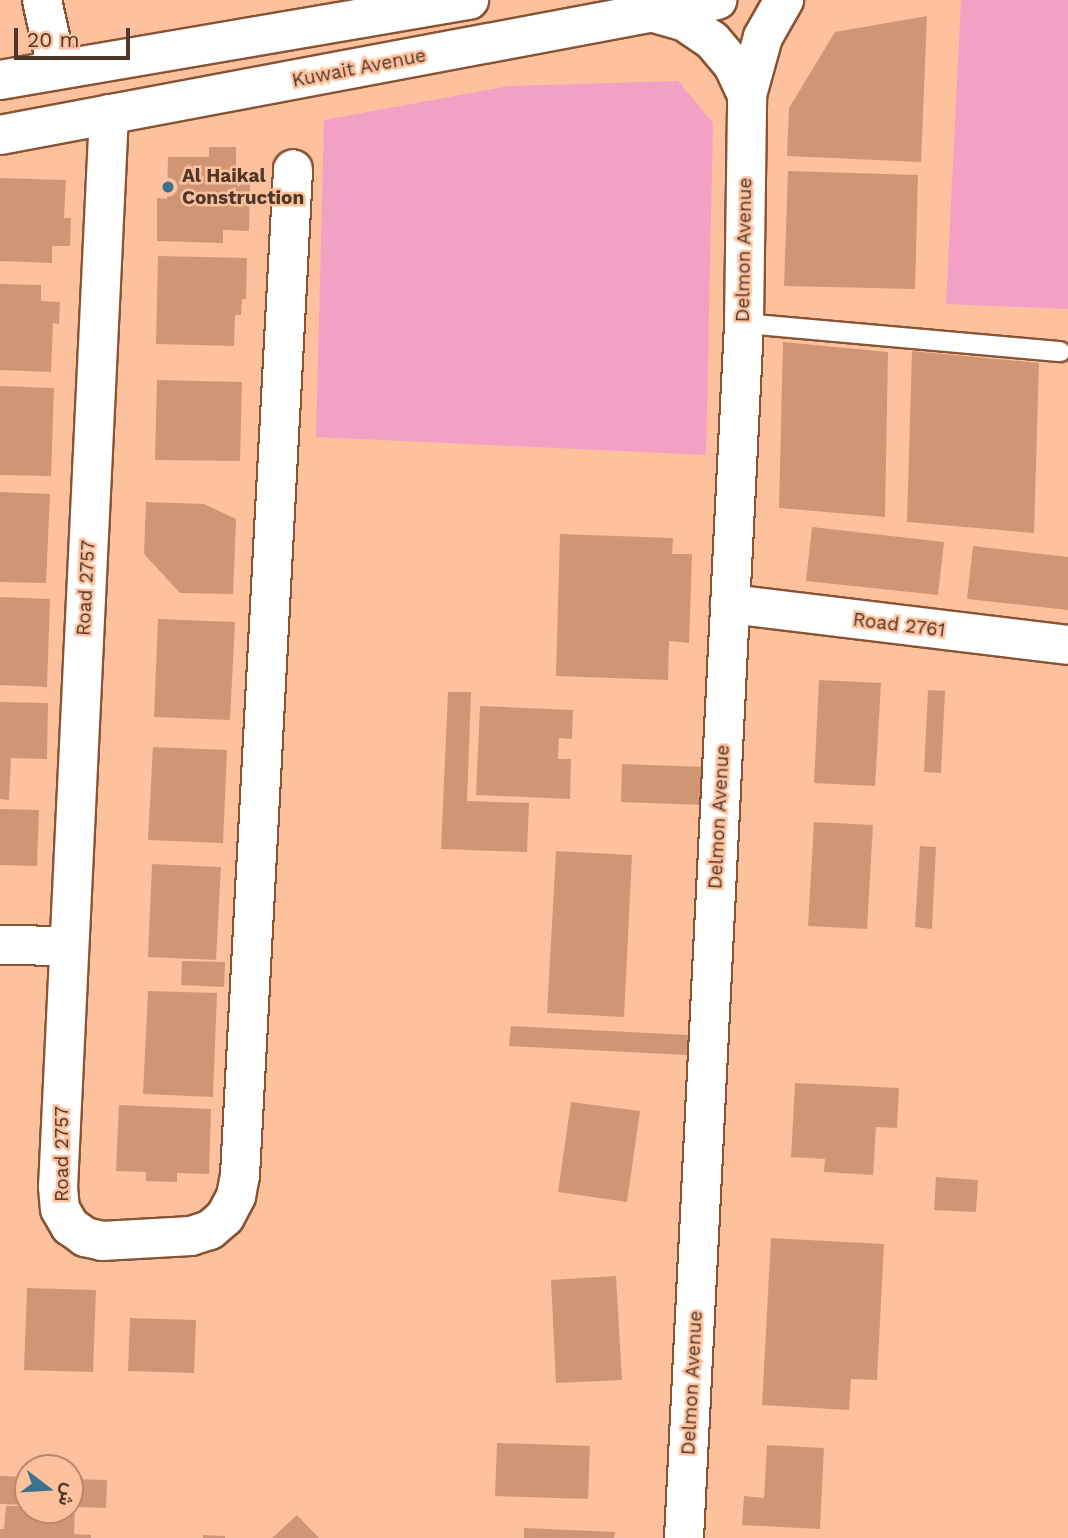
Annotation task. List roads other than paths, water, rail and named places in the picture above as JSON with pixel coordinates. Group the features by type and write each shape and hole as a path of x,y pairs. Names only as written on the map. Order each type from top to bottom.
{"street":[{"path":"43,0 57,69"},
{"path":"0,80 468,0"},
{"name":"Kuwait Avenue","path":"0,135 718,0"},
{"name":"Delmon Avenue","path":"684,1538 744,323 747,95 763,37 784,0"},
{"name":"Delmon Avenue","path":"654,13 685,22 712,40 733,65 747,95"},
{"name":"Road 2757","path":"108,114 58,1187 60,1209 70,1226 85,1237 102,1241 191,1236 210,1230 225,1217 236,1196 240,1175 293,169"},
{"name":"Road 2761","path":"730,604 1068,645"},
{"path":"0,945 69,946"}],"lane":[{"path":"744,323 1060,351"}],"place":[{"name":"Al Haikal Construction","path":"168,187"}]}
